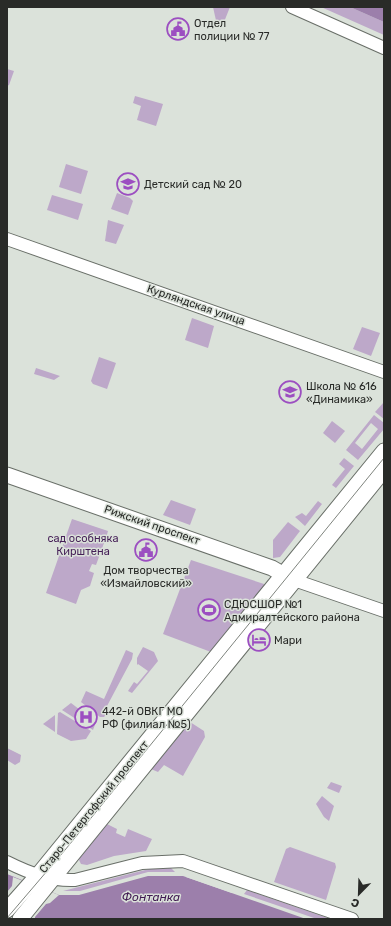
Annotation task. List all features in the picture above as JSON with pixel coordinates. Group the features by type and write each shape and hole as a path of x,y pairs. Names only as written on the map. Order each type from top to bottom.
{"main road":[{"name":"Старо-Петергофский проспект","path":"20,919 49,884 384,451"},
{"name":"Старо-Петергофский проспект","path":"7,910 286,577 384,470"},
{"name":"Рижский проспект","path":"7,475 265,565 286,577"},
{"name":"Рижский проспект","path":"7,485 266,575 286,577"}],"street":[{"path":"292,7 384,48"},
{"name":"Курляндская улица","path":"7,239 384,372"},
{"name":"Рижский проспект","path":"286,577 384,611"},
{"path":"7,862 34,879 49,884 75,880 142,863 183,861 352,919"}],"green space":[{"path":"213,7 230,7 222,27 217,25"},
{"path":"321,7 350,7 384,22 384,35"},
{"path":"7,69 14,71 9,85 7,86"},
{"path":"135,96 163,104 156,126 137,120 141,106 133,103"},
{"path":"66,164 88,171 81,194 59,187"},
{"path":"117,193 130,198 133,201 128,215 111,209"},
{"path":"52,195 83,204 78,220 47,210"},
{"path":"108,220 124,225 116,244 105,241"},
{"path":"192,318 214,326 208,348 185,340"},
{"path":"362,327 380,333 371,356 353,349"},
{"path":"99,357 116,363 107,389 93,384 91,381"},
{"path":"36,368 60,376 54,380 34,374"},
{"path":"384,402 384,419 375,412"},
{"path":"374,415 384,423 384,429 358,460 346,450","holes":["371,423 378,429 362,449 355,443"]},
{"path":"332,421 345,431 335,443 323,433"},
{"path":"344,458 354,466 336,488 332,485 345,469 339,464"},
{"path":"171,500 196,509 190,525 163,515"},
{"path":"318,501 322,504 305,526 295,517 302,513 306,516"},
{"name":"сад особняка Кирштена","path":"72,519 108,531 106,538 104,537 102,542 104,543 96,565 92,564 89,571 94,573 90,586 81,590 76,604 46,593"},
{"path":"288,522 300,531 280,557 273,558 273,540"},
{"name":"СДЮСШОР №1 Адмиралтейского района","path":"191,560 264,584 265,586 211,652 163,634"},
{"path":"143,647 154,652 158,661 132,693 128,691 134,682 137,684 148,671 138,664 137,665 137,658"},
{"path":"126,650 133,653 132,659 107,706 106,709 109,711 104,717 100,717 81,702 86,691 104,699"},
{"path":"71,703 96,722 93,730 62,710"},
{"path":"60,712 91,731 86,739 71,741 57,734 58,713"},
{"path":"55,715 55,732 43,724"},
{"path":"190,722 204,731 205,737 183,776 164,765 158,772 151,769"},
{"path":"7,748 21,755 20,762 15,765 7,760"},
{"path":"331,782 342,786 339,793 327,788"},
{"path":"322,796 334,806 329,821 324,817 316,804"},
{"path":"107,824 117,829 116,833 125,837 128,829 152,839 146,851 114,856 87,865 81,864 79,860 80,857"},
{"path":"290,847 335,863 336,867 326,900 274,882 286,849"},
{"path":"171,868 175,872 148,872 80,891 63,891 149,869"},
{"path":"247,890 331,919 317,919 244,894"}],"water":[{"path":"350,7 384,7 384,22"},
{"name":"Фонтанка","path":"7,874 59,895 79,895 148,876 183,876 306,919 7,919"}],"pier":[{"path":"186,875 232,891 232,893 186,877"},
{"path":"13,877 59,895 50,903 46,904 35,919 7,919 7,892 12,886"}],"tram line":[{"path":"7,918 65,850 384,458"}],"place":[{"name":"Отдел полиции № 77","path":"178,29"},
{"name":"Детский сад № 20","path":"128,184"},
{"name":"Школа № 616 «Динамика»","path":"290,392"},
{"name":"Дом творчества «Измайловский»","path":"146,550"},
{"name":"СДЮСШОР №1 Адмиралтейского района","path":"209,610"},
{"name":"Мари","path":"259,640"},
{"name":"442-й ОВКГ МО РФ (филиал №5)","path":"86,717"}]}
